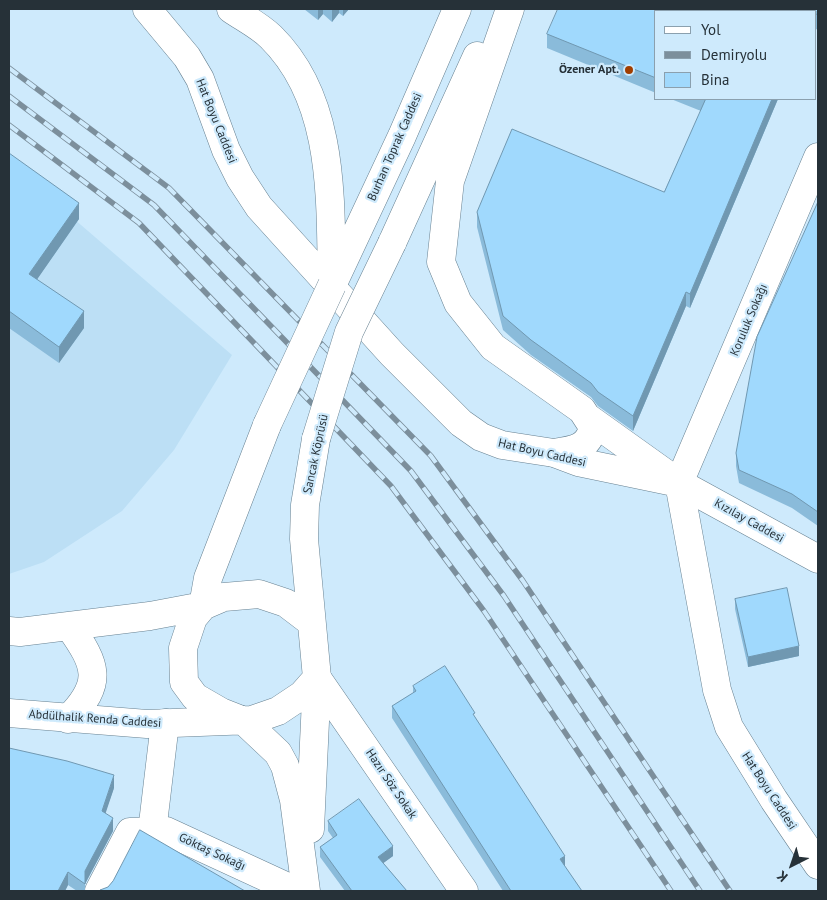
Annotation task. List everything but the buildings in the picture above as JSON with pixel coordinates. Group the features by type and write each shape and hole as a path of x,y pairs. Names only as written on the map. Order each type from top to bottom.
{"main road":[{"name":"Hat Boyu Caddesi","path":"146,9 187,57 200,79 226,150 259,207 392,354 461,423 481,437 502,445 554,453 578,462 679,483 717,690 729,727 774,800 818,865"},
{"path":"231,9 270,36 290,59 304,84 320,126 329,179 332,285 267,424 211,569 203,606 193,618 183,648 184,682 195,697 221,712 244,721 278,753 285,766 294,800 307,891"},
{"name":"Burhan Toprak Caddesi","path":"332,285 457,9"},
{"name":"Sancak Köprüsü","path":"307,891 317,678 304,539 305,505 316,439 349,332 392,243 499,9"},
{"path":"510,9 450,181 441,262 458,302 494,347 582,410 588,418 593,427 591,438 586,445 554,453"},
{"name":"Koruluk Sokağı","path":"679,483 818,157"},
{"path":"588,418 679,483"},
{"name":"Kızılay Caddesi","path":"679,483 818,559"},
{"path":"9,631 20,632 150,616 203,606 224,597 259,594 286,603 311,622"},
{"path":"68,719 84,702 92,687 93,670 84,647 69,626"},
{"name":"Abdülhalik Renda Caddesi","path":"9,713 68,719 165,723 244,721 278,711 302,695 317,678"},
{"name":"Hazır Söz Sokak","path":"317,678 464,891"},
{"path":"152,832 165,723"},
{"name":"Göktaş Sokağı","path":"99,891 130,832 166,831 296,891"}],"shaded area":[{"path":"9,163 232,355 174,450 122,511 44,562 9,574"}],"railway":[{"path":"9,68 169,188 431,456 523,581 730,891"},
{"path":"9,96 154,205 411,471 504,596 700,891"},
{"path":"9,125 139,223 391,486 484,611 671,891"}],"place":[{"name":"Özener Apt.","path":"629,70"}]}
